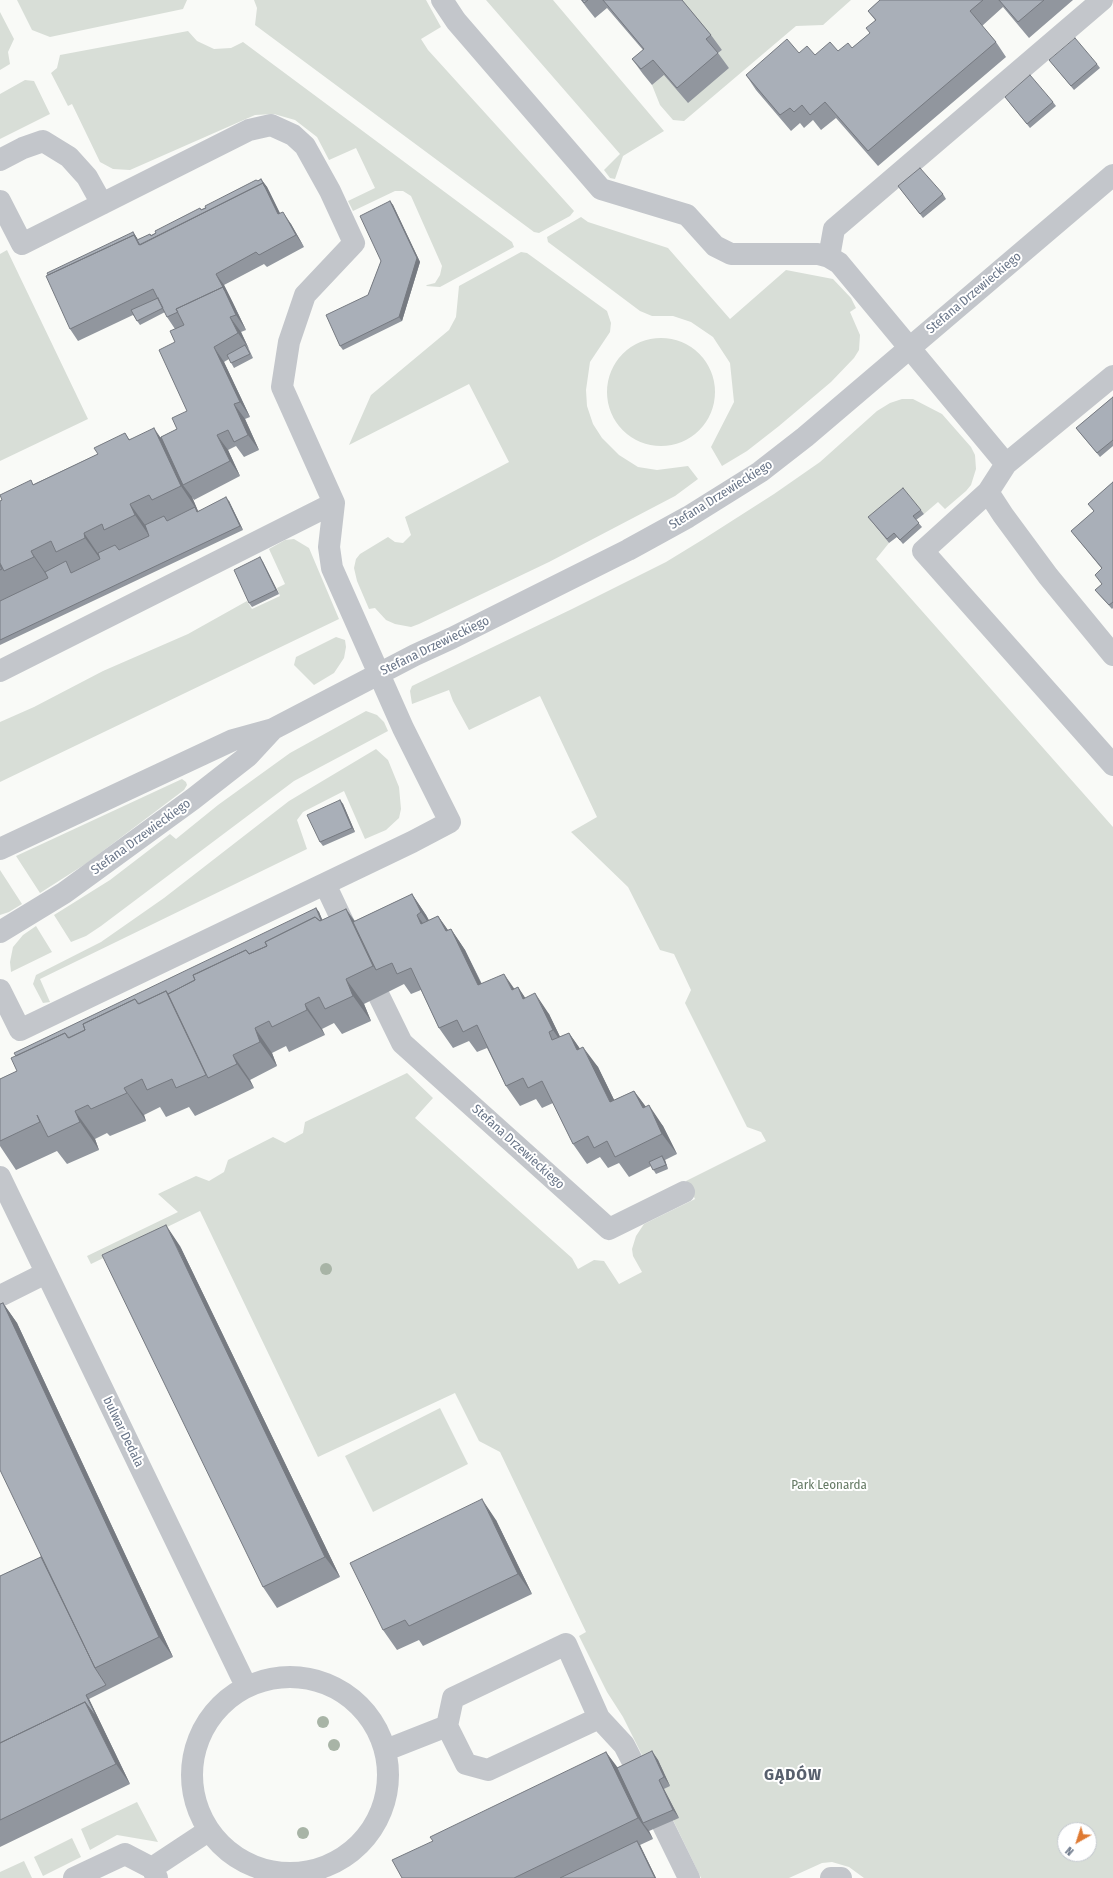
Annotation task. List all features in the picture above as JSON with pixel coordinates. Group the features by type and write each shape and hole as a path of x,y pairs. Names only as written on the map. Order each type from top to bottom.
{"street":[{"path":"442,0 456,21 601,188 687,215 715,246 731,254 818,254 829,257 839,263 1006,464"},
{"path":"829,257 834,229 1102,0"},
{"path":"0,201 22,244 249,130 271,125 293,135 305,146 330,191 354,243 305,295 289,342 282,387 334,503 330,548 332,568 378,674 450,822 412,842 20,1030 0,990"},
{"path":"0,160 23,148 43,141 69,157 87,177 102,204"},
{"name":"Stefana Drzewieckiego","path":"0,849 233,740 273,729 378,674 628,550 688,517 760,472 805,437 1113,175"},
{"path":"1113,376 1006,464 988,492 923,551 1113,765"},
{"path":"988,492 1048,576 1113,655"},
{"path":"0,671 334,503"},
{"name":"Stefana Drzewieckiego","path":"0,932 64,894 194,799 248,756 273,729"},
{"path":"325,884 351,939"},
{"name":"Stefana Drzewieckiego","path":"379,996 402,1043 609,1229 684,1192"},
{"name":"bulwar Dedala","path":"0,1177 246,1686"},
{"path":"0,1296 46,1273"},
{"path":"600,1718 488,1770 466,1764 446,1726 454,1698 566,1644 600,1718 624,1745 636,1770"},
{"path":"274,1677 303,1677 331,1685 356,1701 375,1724 386,1750 389,1784 380,1816 361,1844 337,1871 289,1874 258,1869 230,1854 208,1831 196,1805 191,1777 194,1750 205,1724 223,1702 246,1686 274,1677"},
{"path":"386,1750 446,1726"},
{"path":"663,1825 689,1878"},
{"path":"74,1878 125,1854 154,1873 208,1831"},
{"path":"831,1878 841,1878"}],"green space":[{"path":"17,0 187,0 183,9 50,37 32,30"},
{"path":"254,0 426,0 441,27 421,39 428,50 574,211 570,216 539,233 534,232 255,25 257,8"},
{"path":"486,0 553,0 664,131 623,156 615,179 610,178 604,170 620,154"},
{"path":"671,0 851,0 823,25 796,26 684,121 673,120 660,105 652,85 664,75 729,68 717,54 722,50"},
{"path":"0,12 14,39 8,52 10,64 0,70"},
{"path":"188,31 197,41 214,49 231,48 243,42 512,242 514,247 440,287 426,286 435,283 440,275 442,266 411,196 403,191 395,191 353,211 348,201 375,188 356,148 329,160 317,137 295,120 274,114 255,115 130,170 113,169 100,162 72,104 68,106 51,73 57,68 60,55"},
{"path":"25,80 34,81 50,114 0,139 0,94"},
{"path":"581,217 588,222 668,248 730,319 786,270 833,279 851,298 856,308 850,312 860,335 859,350 854,358 831,382 747,451 722,466 711,447 734,402 730,363 713,337 691,322 673,316 652,316 640,311 548,242 547,237"},
{"path":"7,250 88,419 0,461 0,254"},
{"path":"521,252 527,253 607,311 611,323 610,332 590,362 586,390 587,406 593,424 602,438 619,455 638,467 657,470 688,466 698,479 675,496 549,562 419,624 411,627 395,624 386,620 375,608 369,609 357,581 354,568 356,559 360,554 388,537 395,542 403,543 411,535 405,517 509,462 469,384 349,445 371,395 449,330 456,317 459,286"},
{"path":"661,338 682,342 699,354 711,371 715,392 711,413 699,430 682,442 661,446 640,442 623,430 611,413 607,392 611,371 623,354 640,342"},
{"name":"Park Leonarda","path":"902,399 913,399 942,414 971,447 975,455 976,469 971,485 945,509 938,502 924,514 906,492 871,521 889,543 876,559 1113,827 1113,1878 864,1878 849,1867 832,1862 822,1863 789,1878 701,1878 673,1820 678,1818 664,1789 669,1786 647,1765 623,1717 607,1692 579,1636 586,1632 500,1452 479,1441 455,1393 318,1457 200,1211 91,1264 87,1256 178,1212 158,1194 196,1176 209,1181 224,1172 228,1160 273,1137 285,1143 303,1133 305,1122 407,1073 433,1098 415,1118 572,1258 578,1269 594,1260 604,1261 619,1284 642,1272 633,1256 632,1249 636,1236 644,1224 695,1199 686,1181 766,1141 761,1132 747,1127 685,1003 691,990 674,954 660,950 628,887 571,832 597,817 540,696 469,730 453,701 449,690 412,704 410,691 412,686 666,562 774,494 820,462 877,411 890,403"},
{"path":"294,539 309,548 339,619 0,782 0,722 34,707 103,671 188,634 247,601 252,609 280,596 277,588 285,584 269,549 285,540"},
{"path":"336,637 345,640 346,647 344,658 334,673 314,685 294,665 296,657"},
{"path":"366,711 377,715 384,722 388,731 294,781 101,926 86,936 71,942 54,915 110,880 170,834 176,839 218,805 290,753"},
{"path":"376,749 388,760 399,787 401,809 399,818 386,830 365,839 344,791 303,812 297,820 307,849 40,979 50,1002 43,1003 33,984 36,975 101,942 164,898 289,801"},
{"path":"182,779 187,785 184,790 87,863 40,893 16,856"},
{"path":"0,870 22,904 9,912 0,915"},
{"path":"36,926 52,952 11,972 10,962 13,947 23,935"},
{"path":"440,1408 468,1464 373,1512 345,1456"},
{"path":"137,1802 158,1842 117,1835 90,1850 81,1829"},
{"path":"72,1838 81,1857 43,1876 34,1857"},
{"path":"24,1861 32,1878 0,1878 0,1872"}],"building":[{"path":"603,0 682,0 711,35 706,39 718,53 677,88 653,60 641,69 632,59 644,49"},
{"path":"880,0 983,0 970,11 996,42 868,151 825,102 810,115 802,105 794,112 790,108 780,115 746,75 787,39 799,53 807,46 815,55 830,42 838,51 848,43 852,48 870,33 866,28 876,20 868,11"},
{"path":"999,0 1044,0 1018,22"},
{"path":"1075,38 1097,64 1071,86 1049,60"},
{"path":"1030,75 1053,102 1027,124 1005,97"},
{"path":"920,168 943,194 920,214 898,186"},
{"path":"261,179 263,183 140,245 137,240 150,234 151,236 156,233 155,231 200,208 201,210 206,208 205,206 256,180 258,181"},
{"path":"263,183 278,214 283,212 296,235 259,255 256,252 216,274 223,287 176,309 178,312 167,317 153,289 70,329 46,276 134,235 139,245"},
{"path":"390,201 417,258 399,317 340,346 326,315 368,295 381,261 360,216"},
{"path":"133,232 137,239 134,235 48,275 47,273"},
{"path":"223,287 236,315 230,317 238,333 214,347 240,402 234,404 248,435 234,442 228,430 217,435 230,461 183,485 161,437 177,429 172,418 187,411 159,350 175,342 170,331 184,325 176,309"},
{"path":"158,298 163,308 137,321 131,310"},
{"path":"245,345 250,354 231,363 227,355"},
{"path":"1113,397 1113,440 1097,453 1076,428"},
{"path":"154,428 181,486 152,500 149,495 130,504 135,515 104,530 102,524 84,533 85,538 56,552 51,541 31,551 34,557 4,571 0,563 0,501 2,500 0,495 31,480 33,485 98,454 94,448 125,433 129,440"},
{"path":"1113,482 1113,602 1109,605 1095,590 1102,584 1095,575 1102,568 1071,531 1094,511 1088,504"},
{"path":"903,488 921,510 913,516 919,523 900,540 894,533 887,539 868,517"},
{"path":"226,497 240,526 0,640 0,601 48,578 45,572 66,561 71,573 100,559 98,553 115,545 119,550 149,536 145,525 164,516 167,521 195,507 197,512"},
{"path":"260,557 276,590 249,603 234,570"},
{"path":"340,800 352,828 320,842 307,815"},
{"path":"412,894 421,912 417,915 421,924 438,916 446,931 451,929 478,985 504,974 512,990 518,987 523,999 535,993 553,1030 549,1032 552,1040 569,1033 577,1050 583,1047 610,1102 634,1091 643,1108 649,1105 662,1134 615,1157 607,1141 594,1148 588,1136 573,1144 542,1081 528,1088 523,1078 506,1086 477,1025 463,1032 457,1020 439,1028 411,968 397,974 392,963 376,970 353,922"},
{"path":"316,908 321,920 320,921 315,917 265,942 267,946 249,954 246,950 193,975 195,980 168,994 166,991 139,1004 135,999 83,1024 85,1030 69,1038 65,1033 16,1056 14,1053"},
{"path":"346,909 373,966 346,979 353,996 325,1009 319,997 305,1004 307,1010 272,1027 269,1021 255,1028 260,1042 233,1055 237,1064 208,1078 168,994 195,980 193,975 246,950 249,954 267,946 265,942 315,917 320,921"},
{"path":"166,991 206,1075 176,1088 172,1079 147,1090 142,1079 124,1088 127,1093 91,1109 88,1105 75,1111 80,1122 48,1137 37,1115 40,1122 0,1141 0,1079 17,1071 11,1058 65,1033 68,1038 85,1030 83,1024 135,999 138,1004"},
{"path":"662,1156 666,1165 653,1170 649,1162"},
{"path":"166,1225 325,1557 263,1587 102,1255"},
{"path":"3,1303 159,1637 95,1668 0,1470 0,1304"},
{"path":"482,1499 518,1574 409,1626 405,1620 383,1630 350,1563"},
{"path":"41,1557 95,1668 106,1685 86,1695 97,1718 85,1702 0,1743 0,1576"},
{"path":"85,1702 116,1764 0,1820 0,1743"},
{"path":"652,1751 664,1777 659,1780 673,1810 643,1823 617,1768"},
{"path":"606,1752 638,1818 514,1878 402,1878 392,1860 433,1841 430,1837"},
{"path":"637,1841 655,1878 560,1878"}],"district":[{"name":"GĄDÓW","path":"793,1775"}]}
